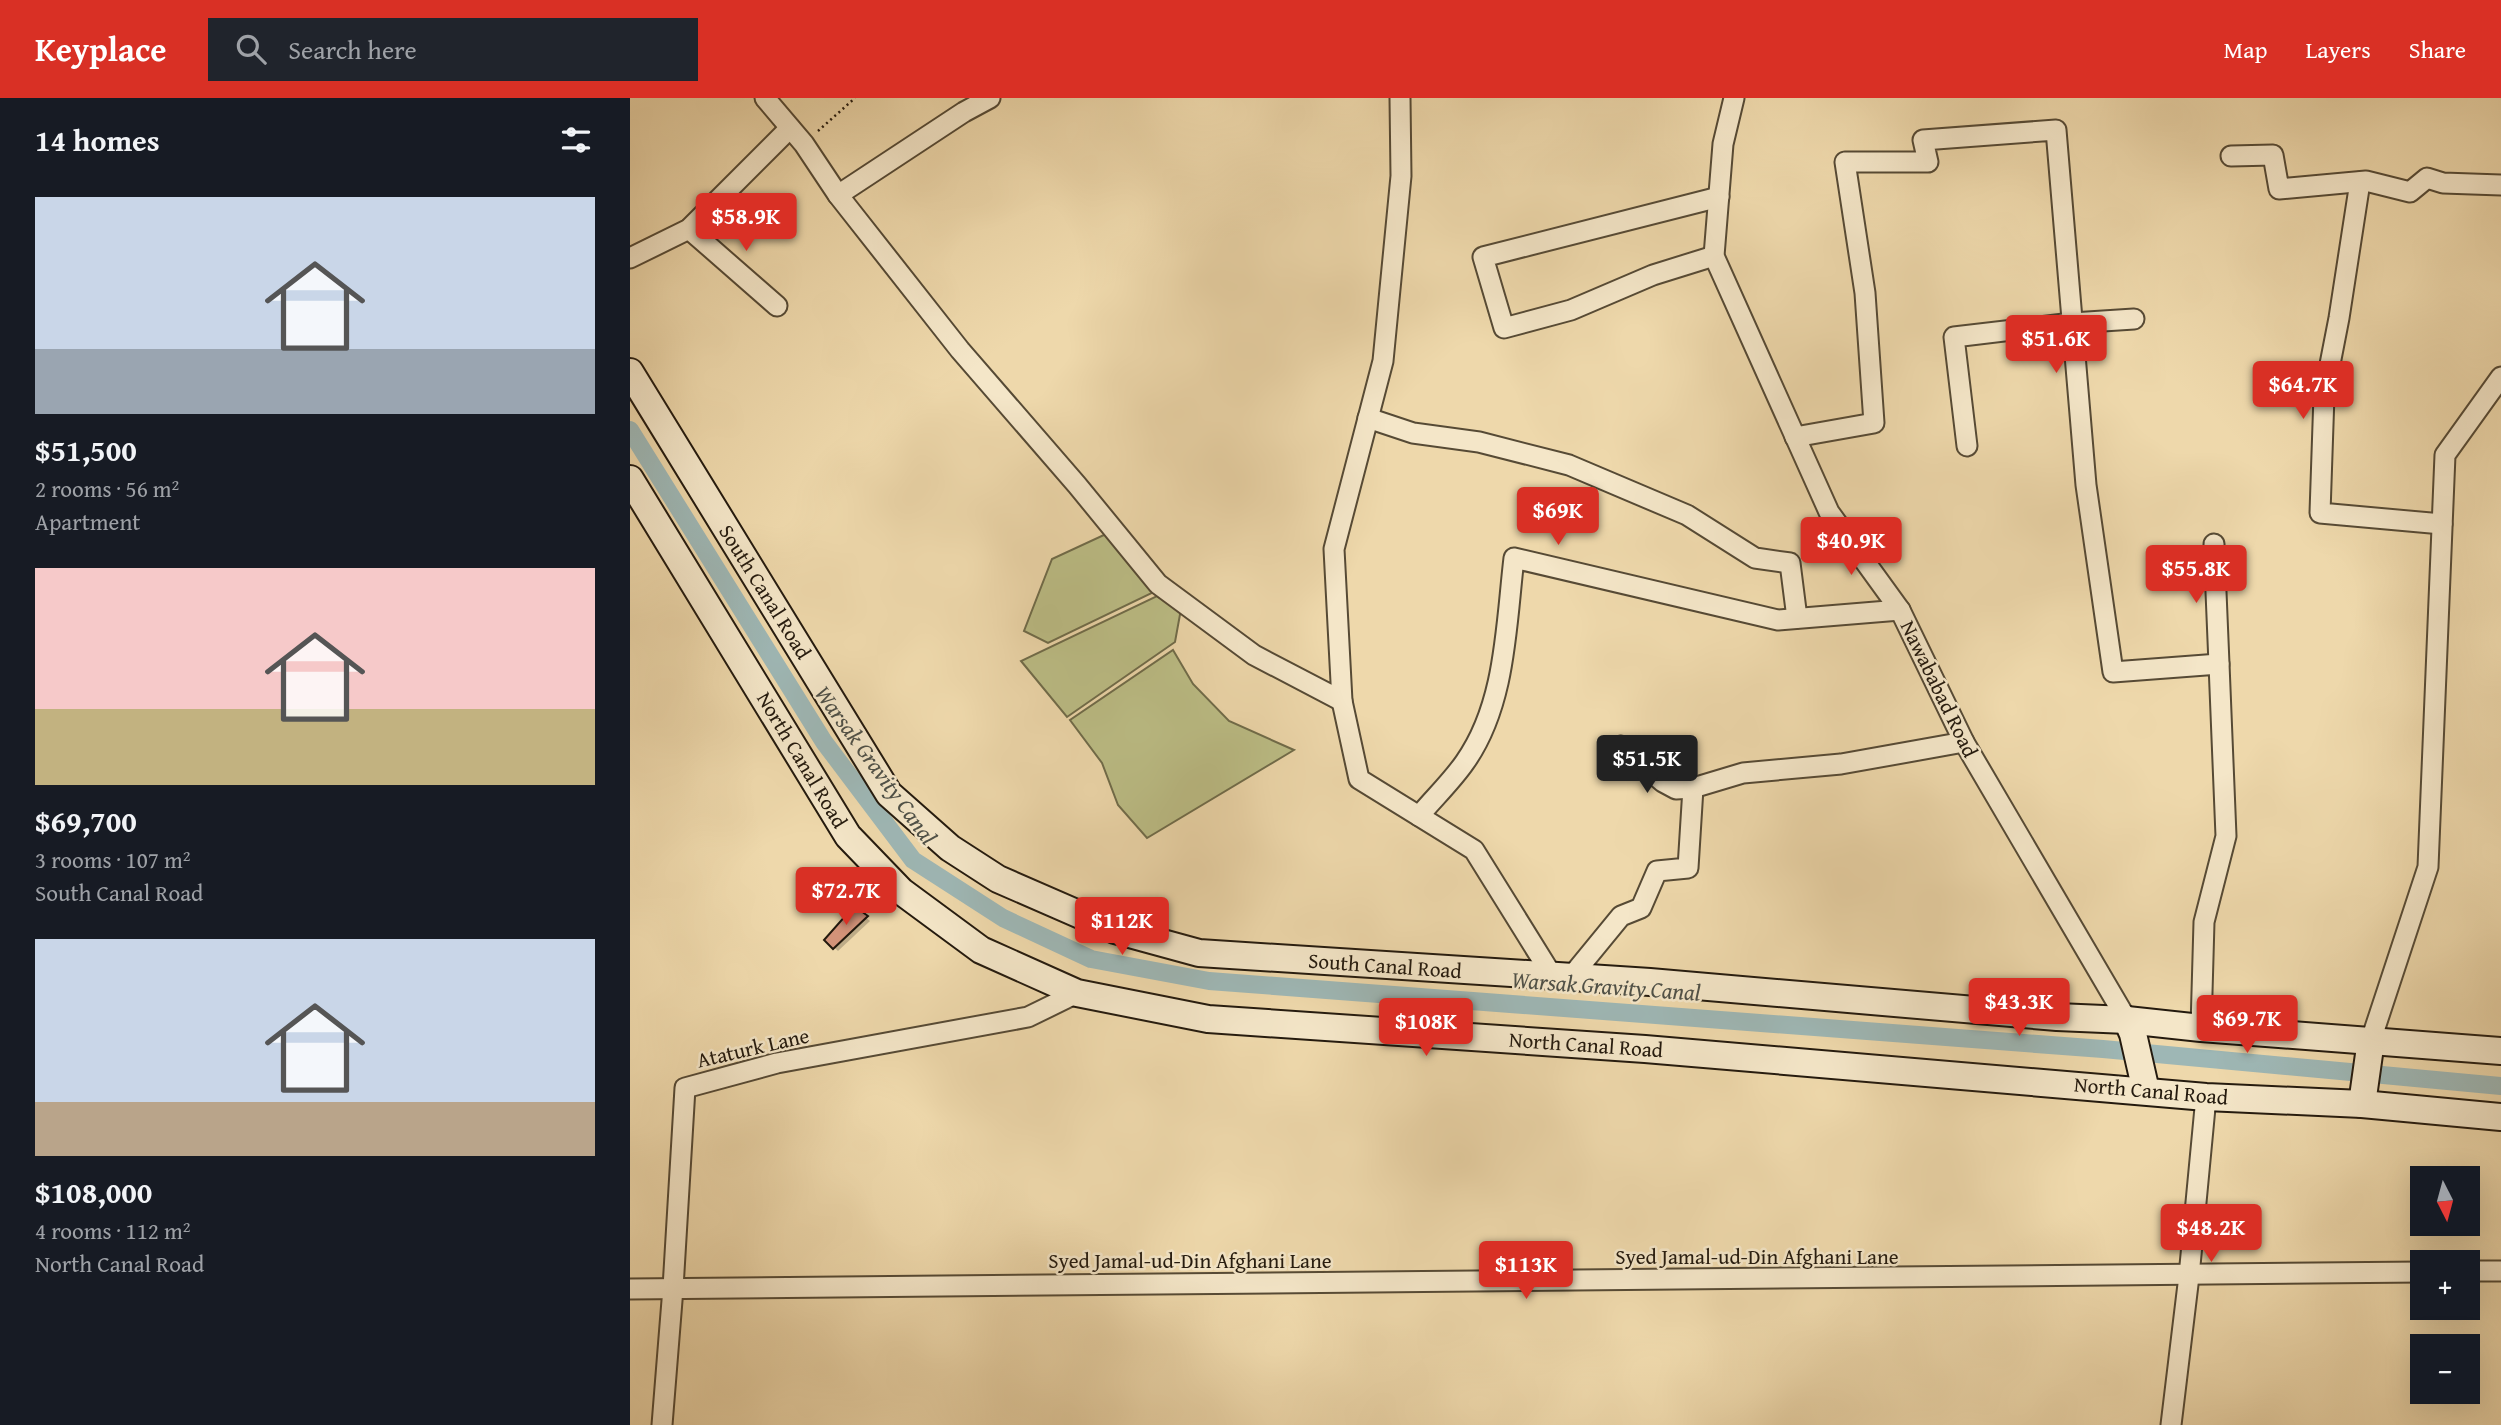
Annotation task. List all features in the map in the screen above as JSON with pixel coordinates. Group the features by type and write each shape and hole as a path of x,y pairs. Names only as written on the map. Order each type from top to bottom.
{"main road":[{"name":"South Canal Road","path":"630,372 889,794 950,848 998,879 1115,930 1199,954 1650,982 2057,1017 2130,1027 2201,1028 2370,1044 2501,1051"},
{"name":"North Canal Road","path":"630,479 848,836 901,891 981,950 1077,993 1208,1019 2144,1080 2207,1097 2362,1104 2501,1117"},
{"path":"2130,1027 2144,1080"},
{"path":"2362,1104 2370,1044"}],"street":[{"path":"765,98 804,144 838,195 960,350 1077,485 1158,584 1254,655 1342,701"},
{"path":"838,195 964,112 990,98"},
{"path":"1400,98 1401,176 1384,347 1335,549 1342,701 1359,779 1474,850 1562,977 1621,916 1641,908 1657,871 1688,868 1693,788"},
{"name":"Nawababad Road","path":"1734,98 1723,145 1714,256 1829,512 1900,610 1964,742 2130,1027"},
{"path":"630,258 689,229 790,128"},
{"path":"1795,438 1874,423 1865,293 1845,162 1928,162 1923,140 2056,130 2085,485 2113,672 2219,664"},
{"path":"2231,156 2273,155 2279,189 2360,182 2410,192 2427,178 2443,183 2501,185"},
{"path":"2360,182 2324,395 2319,513 2442,524"},
{"path":"1714,256 1653,275 1571,310 1504,328 1483,257 1718,197"},
{"path":"689,229 776,306"},
{"path":"1967,446 1954,337 2072,323 2134,319"},
{"path":"2370,1044 2428,867 2445,455 2501,377"},
{"path":"1368,418 1413,433 1479,443 1569,465 1687,515 1755,558 1790,563 1797,618"},
{"path":"2201,1028 2204,922 2226,836 2214,544"},
{"path":"1419,816 1465,762 1486,723 1501,669 1514,558 1777,620 1900,610"},
{"path":"1621,746 1663,782 1676,789 1693,788 1743,773 1841,764 1964,742"},
{"name":"Ataturk Lane","path":"662,1425 685,1088 777,1063 1028,1017 1077,993"},
{"path":"2171,1425 2207,1097"},
{"path":"2480,1272 2501,1271"},
{"name":"Syed Jamal-ud-Din Afghani Lane","path":"630,1289 2410,1272"}],"path":[{"path":"804,144 855,98"}],"green space":[{"path":"1106,534 1156,591 1048,643 1024,631 1052,559"},
{"path":"1157,596 1181,609 1175,642 1067,717 1021,661"},
{"path":"1173,650 1193,684 1229,721 1294,750 1147,838 1118,805 1102,763 1070,720"}],"building":[{"path":"854,906 868,916 833,949 824,940"}],"waterway":[{"name":"Warsak Gravity Canal","path":"630,430 824,742 913,860 1003,918 1091,959 1209,981 2103,1049 2501,1086"}]}
